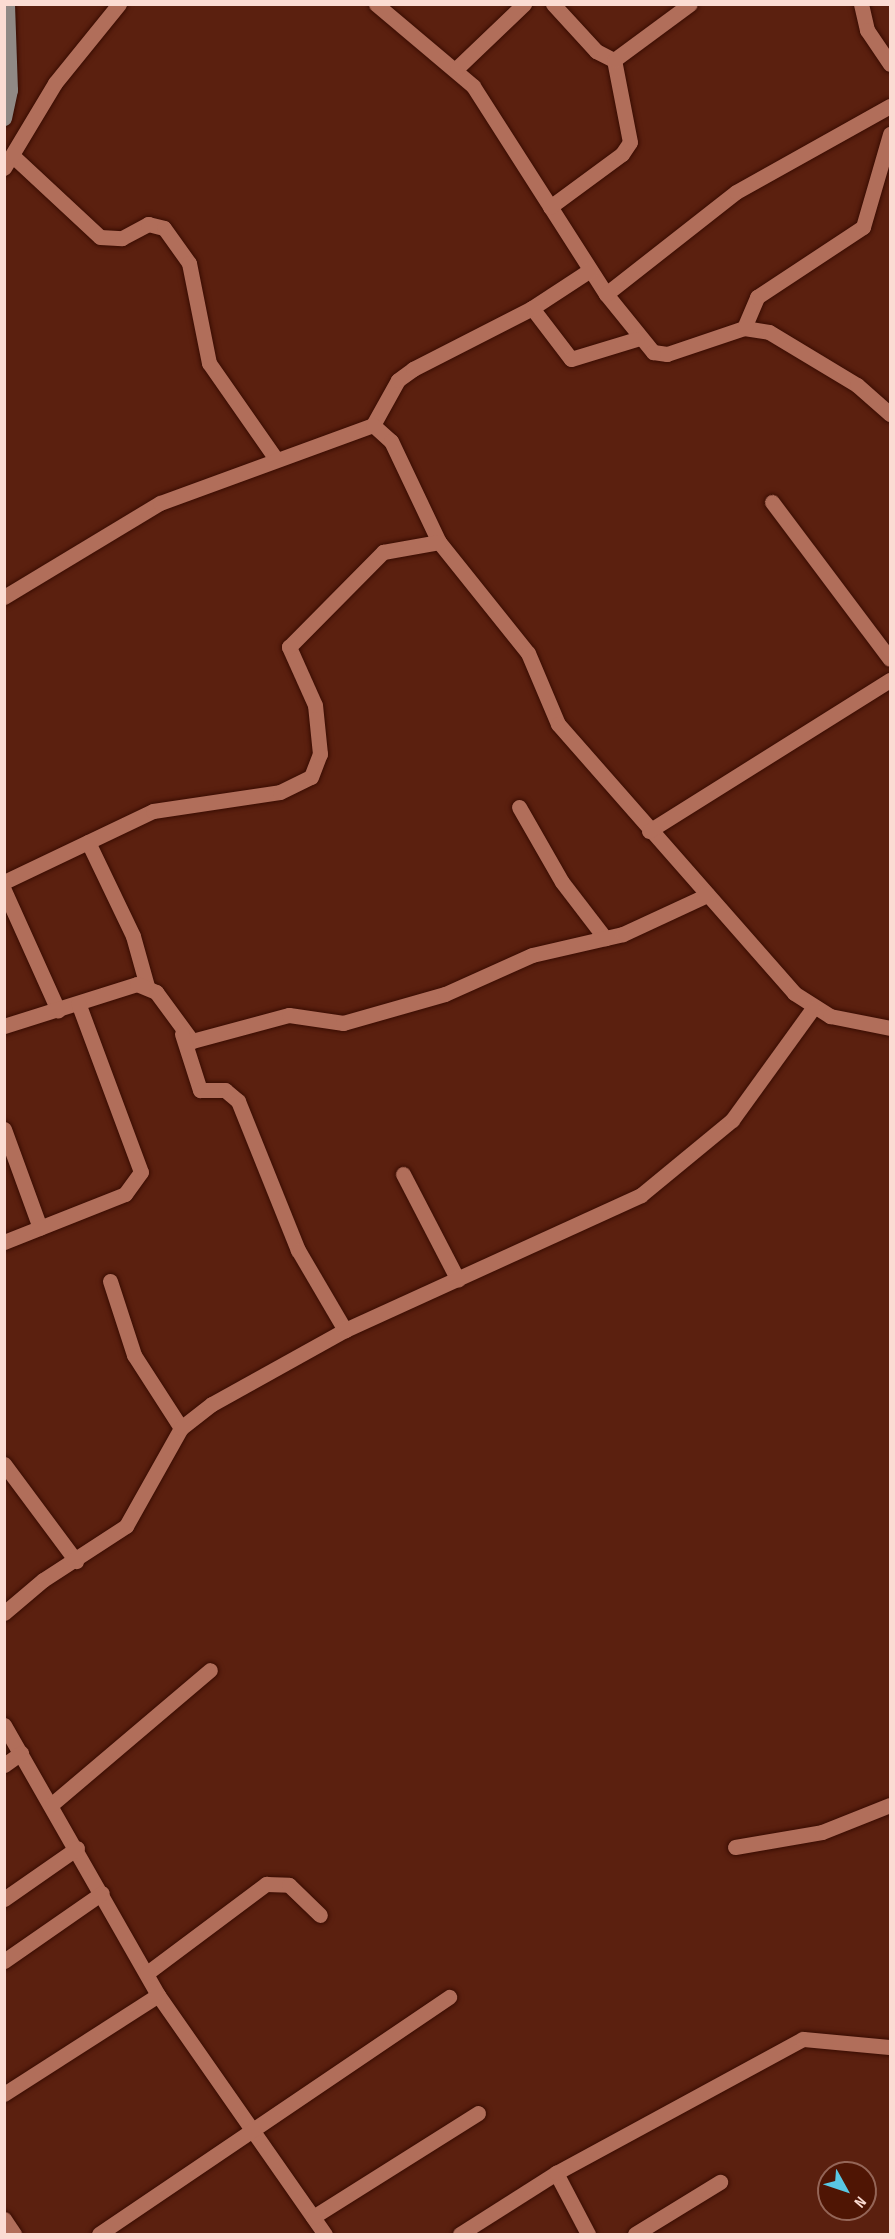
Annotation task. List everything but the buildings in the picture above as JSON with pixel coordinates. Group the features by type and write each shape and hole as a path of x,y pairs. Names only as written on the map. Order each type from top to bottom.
{"main road":[{"path":"4,118 10,90 7,7"}],"street":[{"path":"119,4 55,83 9,162 100,237 122,238 148,224 164,228 189,263 209,363 276,459"},
{"path":"376,4 457,68 637,339 653,352 667,354 744,327 788,340 891,414"},
{"path":"457,68 524,4"},
{"path":"553,4 596,51 614,60"},
{"path":"614,60 690,4"},
{"path":"861,4 864,24 891,64"},
{"path":"550,207 622,154 630,142 614,60"},
{"path":"606,294 736,192 891,106"},
{"path":"744,327 757,297 863,227 891,135"},
{"path":"4,597 136,515 276,459 373,425 398,380 413,369 532,308 590,270"},
{"path":"532,308 571,358 637,339"},
{"path":"373,425 391,441 439,542 528,653 558,724 649,831 813,1008 891,1028"},
{"path":"772,502 891,659"},
{"path":"4,882 173,805 280,792 311,777 320,754 315,705 289,657 289,646 383,552 439,542"},
{"path":"649,831 891,680"},
{"path":"519,807 562,882 605,938"},
{"path":"88,842 133,936 147,986 182,1034 200,1090 225,1090 238,1101 289,1230 345,1330"},
{"path":"4,890 58,1010"},
{"path":"182,1034 204,1041 289,1016 344,1023 445,994 532,955 647,926 707,895"},
{"path":"4,1026 78,1003 147,986"},
{"path":"4,1242 125,1194 141,1172 78,1003"},
{"path":"4,1613 138,1513 181,1428 212,1404 345,1330 641,1195 732,1120 813,1008"},
{"path":"4,1129 40,1228"},
{"path":"404,1174 458,1280"},
{"path":"110,1281 134,1355 181,1428"},
{"path":"4,1464 76,1561"},
{"path":"52,1804 210,1670"},
{"path":"4,1725 52,1804 158,1995 256,2132 325,2235"},
{"path":"4,1765 21,1753"},
{"path":"735,1847 822,1832 891,1805"},
{"path":"4,1899 77,1848"},
{"path":"147,1973 266,1884 289,1885 320,1915"},
{"path":"4,1961 102,1893"},
{"path":"4,2094 158,1995"},
{"path":"99,2235 256,2132 449,1997"},
{"path":"460,2235 556,2173 803,2039 891,2047"},
{"path":"313,2217 478,2113"},
{"path":"556,2173 588,2235"},
{"path":"635,2235 720,2182"},
{"path":"4,2219 14,2235"}]}
